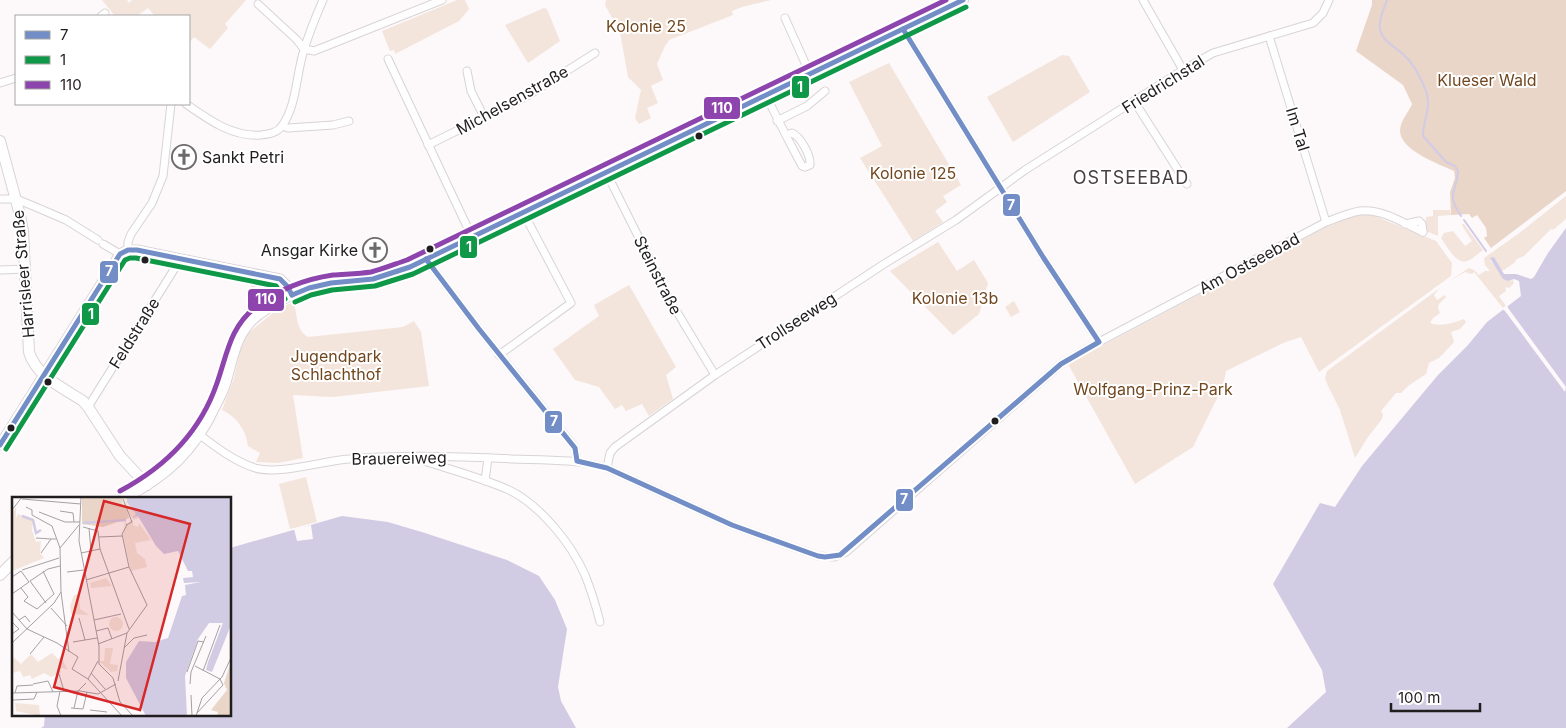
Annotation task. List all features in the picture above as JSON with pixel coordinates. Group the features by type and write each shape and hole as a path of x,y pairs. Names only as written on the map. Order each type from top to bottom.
{"main road":[{"path":"126,497 147,485 176,462 189,450 200,435 225,385 236,344 242,333 258,314 309,288 331,283 373,279 426,260 963,0"},
{"name":"Harrisleer Straße","path":"0,141 23,231 29,352 34,365 43,375"},
{"path":"43,375 88,406 120,456 147,485"},
{"path":"0,575 12,562"}],"street":[{"path":"187,105 209,120 239,134 252,136 271,134 277,131 282,126 290,108 304,49 323,0"},
{"path":"258,4 297,40 304,49 314,51 442,0"},
{"name":"Friedrichstal","path":"1001,188 1025,170 1213,53 1313,23 1323,13 1329,0"},
{"path":"1145,1 1183,70"},
{"path":"785,18 810,74"},
{"path":"903,29 1099,342"},
{"name":"Im Tal","path":"1269,36 1326,222"},
{"name":"Michelsenstraße","path":"428,144 527,96 594,53"},
{"path":"388,59 472,237"},
{"path":"467,71 471,90 484,118"},
{"path":"0,83 15,78"},
{"path":"778,120 807,106 825,91"},
{"path":"766,95 778,120 802,166 810,165 810,159 798,136 792,133 786,135"},
{"path":"1134,101 1188,184"},
{"path":"0,444 124,252 131,234 152,203 163,176 171,105"},
{"path":"282,126 288,128 333,125 348,121"},
{"name":"Steinstraße","path":"606,172 678,315 715,375"},
{"name":"Trollseeweg","path":"607,468 610,453 615,447 715,375 877,268 956,220 1001,188"},
{"path":"0,199 16,199 66,220 101,242 124,252 137,250 280,279 292,295"},
{"name":"Am Ostseebad","path":"607,468 741,529 818,556 834,557 846,552 1061,364 1326,222 1362,210 1381,214 1405,224"},
{"path":"500,355 571,304 523,212"},
{"name":"Feldstraße","path":"88,406 180,260"},
{"path":"426,260 572,444 577,454 577,461"},
{"path":"0,270 25,269"},
{"name":"Brauereiweg","path":"200,435 232,458 256,468 280,470 345,460 411,457 577,461 607,468"},
{"path":"411,457 486,481 510,491 552,525 585,575 600,622"},
{"path":"486,481 488,458"}],"green space":[{"path":"102,0 127,0 129,3 132,0 246,0 225,24 228,28 210,49 194,37 190,42 190,15 154,15 148,8 138,15 114,15"},
{"path":"457,0 465,0 469,9 459,21 395,54 394,50 390,51 382,31"},
{"name":"Kolonie 25","path":"606,0 771,0 742,7 732,11 733,15 669,40 657,64 663,80 651,86 658,103 647,108 651,118 639,124 635,118 641,90 628,77 620,32 605,5"},
{"name":"Klueser Wald","path":"1372,0 1566,0 1566,191 1491,248 1484,238 1487,236 1486,228 1477,215 1472,218 1469,214 1451,215 1450,192 1455,178 1454,171 1418,154 1404,141 1400,133 1401,125 1412,104 1403,85 1356,51"},
{"path":"544,8 547,9 560,41 528,63 505,25"},
{"path":"1062,55 1069,56 1090,92 1013,142 987,97"},
{"name":"Kolonie 125","path":"889,63 961,185 943,196 947,202 935,211 943,222 913,241 860,158 882,146 849,82"},
{"path":"1566,196 1566,219 1553,230 1551,229 1524,256 1517,259 1504,270 1501,270 1494,257 1490,260 1508,281 1513,280 1514,283 1509,288 1505,287 1506,291 1499,296 1506,306 1503,308 1474,272 1472,274 1465,272 1449,281 1469,268 1479,275 1485,271 1490,271 1485,265 1484,258"},
{"path":"1433,210 1450,210 1451,215 1438,216 1438,236 1426,231 1426,217 1433,216"},
{"name":"Wolfgang-Prinz-Park","path":"1370,214 1436,241 1452,263 1451,276 1319,372 1301,337 1283,343 1226,371 1223,386 1193,447 1135,484 1068,364 1341,219"},
{"path":"1462,224 1464,224 1483,250 1467,261 1456,258 1441,238 1444,233 1453,231 1465,246 1472,241"},
{"name":"Kolonie 13b","path":"938,242 957,271 974,260 988,283 979,314 953,335 890,271"},
{"path":"250,281 280,287 281,293 254,308"},
{"path":"629,285 676,367 666,375 673,399 649,416 642,404 626,411 622,405 615,409 599,387 575,380 553,349 599,316 594,305"},
{"path":"1440,288 1434,295 1437,300 1445,295 1446,297 1439,304 1440,313 1430,323 1443,325 1464,319 1466,322 1460,329 1451,332 1454,342 1439,358 1429,363 1426,374 1401,393 1396,393 1381,411 1383,414 1382,419 1355,458 1340,410 1325,378 1327,371"},
{"path":"1014,301 1020,312 1011,317 1005,307"},
{"name":"Jugendpark Schlachthof","path":"294,302 299,326 308,337 403,327 414,321 421,332 429,386 333,397 293,395 303,458 278,463 256,462 260,453 248,446 240,425 232,416 222,410 234,378 240,351 248,333 279,308"},
{"path":"306,477 317,522 290,529 279,484"}],"shaded area":[{"path":"1566,228 1566,728 1287,728 1326,692 1322,670 1273,584 1320,503 1335,507 1362,466 1438,375 1468,345 1487,322 1521,296 1519,281 1503,279 1490,258 1494,257 1504,274 1516,274 1531,279"},
{"path":"342,516 388,522 425,533 507,560 539,576 555,600 567,629 558,687 561,701 576,728 41,728 44,726 45,716 231,716 231,548"}],"pier":[{"path":"1507,304 1508,308 1566,387 1565,392 1502,309"},
{"path":"311,525 313,539 297,541 294,529"}],"waterway":[{"path":"1387,0 1381,19 1380,30 1387,41 1408,59 1424,86 1428,97 1428,108 1423,136 1446,162 1455,166 1458,171 1453,197 1456,208 1461,216"},
{"path":"1464,220 1486,251"}],"transit line":[{"name":"110","path":"120,491 152,471 179,447 191,433 210,401 230,342 240,323 256,307 273,295 312,279 371,272 407,260 946,0"},
{"name":"7","path":"292,295 309,288 331,283 373,279 410,267 963,0"},
{"name":"1","path":"295,302 311,295 332,290 375,286 413,274 966,7"},
{"name":"7","path":"426,259 479,329 575,448 577,461 607,468 732,525 818,556 840,555 1061,364 1099,342 1043,257 903,29"},
{"name":"7","path":"0,445 120,254 128,250 137,250 280,279 292,295"},
{"name":"1","path":"6,449 125,260 136,258 276,286 285,299"}],"place":[{"name":"Sankt Petri","path":"184,157"},
{"name":"Ansgar Kirke","path":"375,250"}],"district":[{"name":"OSTSEEBAD","path":"1131,178"}]}
